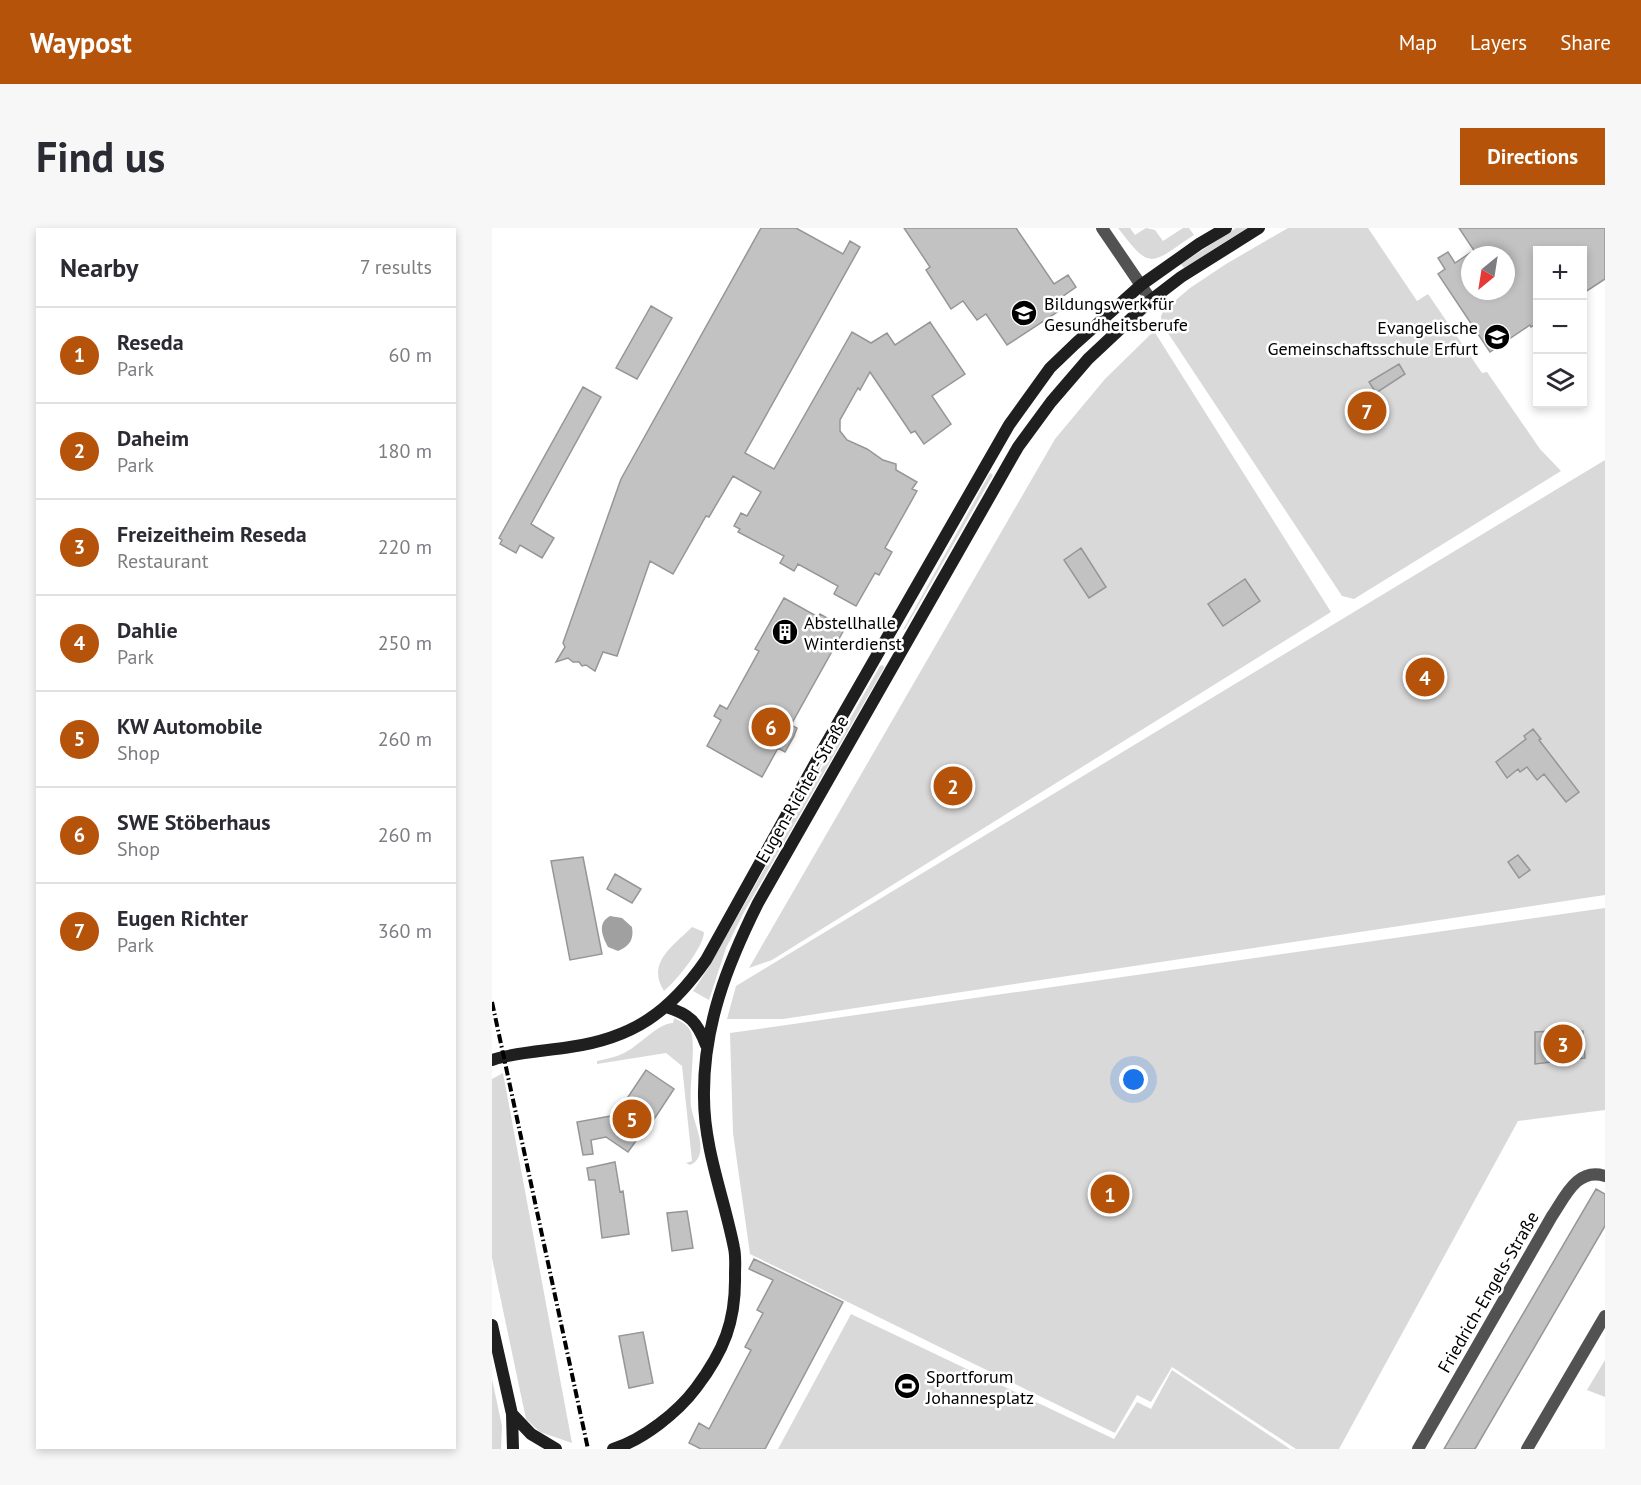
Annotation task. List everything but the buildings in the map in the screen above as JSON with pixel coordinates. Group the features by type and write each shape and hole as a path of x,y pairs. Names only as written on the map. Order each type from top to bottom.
{"main road":[{"name":"Eugen-Richter-Straße","path":"494,1059 573,1047 614,1037 641,1024 666,1007 688,986 706,960 822,751 1009,425 1050,368 1141,285 1226,228"},
{"name":"Eugen-Richter-Straße","path":"614,1449 625,1446 664,1420 689,1397 713,1365 729,1333 735,1293 734,1250 714,1173 706,1128 704,1098 706,1046 722,983 758,903 1018,447 1051,402 1088,359 1151,300 1259,228"},
{"path":"666,1007 680,1011 694,1022 706,1046"},
{"path":"492,1325 512,1414 513,1449"},
{"path":"512,1414 531,1434 556,1449"}],"street":[{"path":"1102,228 1151,300"},
{"name":"Friedrich-Engels-Straße","path":"1418,1449 1572,1185 1584,1176 1596,1173 1605,1176"},
{"path":"1527,1449 1605,1316"}],"shaded area":[{"path":"1118,228 1130,228 1135,235 1146,228 1155,230 1163,241 1183,228 1189,228 1194,235 1169,252 1153,259 1138,252"},
{"path":"1236,228 1247,228 1184,268 1181,264"},
{"path":"1288,228 1368,228 1417,301 1428,294 1482,373 1487,372 1540,449 1561,471 1354,599 1342,596 1162,324 1161,316 1164,310 1190,288"},
{"path":"1154,331 1331,612 772,960 749,968 1055,439 1105,379"},
{"path":"1605,460 1605,895 783,1019 727,1019 736,986"},
{"path":"990,473 993,475 903,630"},
{"path":"883,665 884,668 744,912 726,948 709,1000 693,991 880,666"},
{"path":"1605,908 1605,1110 1518,1121 1339,1449 1296,1449 1172,1367 1151,1402 1137,1395 1115,1433 750,1254 733,1133 730,1033"},
{"path":"610,916 622,918 632,927 630,942 618,951 608,947 603,934 603,922"},
{"path":"692,927 704,932 703,938 695,955 664,991 659,981 660,963 670,948"},
{"path":"674,1018 688,1027 692,1038 691,1106 701,1146 700,1154 690,1165 686,1163 692,1161 682,1066 666,1053 597,1064 597,1061 618,1056 630,1050 661,1027 673,1023"},
{"path":"503,1073 572,1443 540,1432 526,1419 492,1258 492,1079"},
{"name":"Sportforum Johannesplatz","path":"851,1314 1114,1439 1137,1402 1151,1409 1172,1370 1290,1449 778,1449"},
{"path":"1605,1360 1605,1397 1587,1390"},
{"path":"492,1379 502,1426 501,1449 492,1449"}],"railway":[{"path":"492,1002 588,1449"}],"place":[{"name":"Bildungswerk für Gesundheitsberufe","path":"1024,313"},
{"name":"Evangelische Gemeinschaftsschule Erfurt","path":"1497,337"},
{"name":"Eugen Richter","path":"1367,411"},
{"name":"Abstellhalle Winterdienst","path":"785,632"},
{"name":"Dahlie","path":"1425,677"},
{"name":"SWE Stöberhaus","path":"771,727"},
{"name":"Daheim","path":"953,786"},
{"name":"Freizeitheim Reseda","path":"1563,1044"},
{"name":"KW Automobile","path":"632,1119"},
{"name":"Reseda","path":"1110,1194"},
{"name":"Sportforum Johannesplatz","path":"907,1386"}]}
